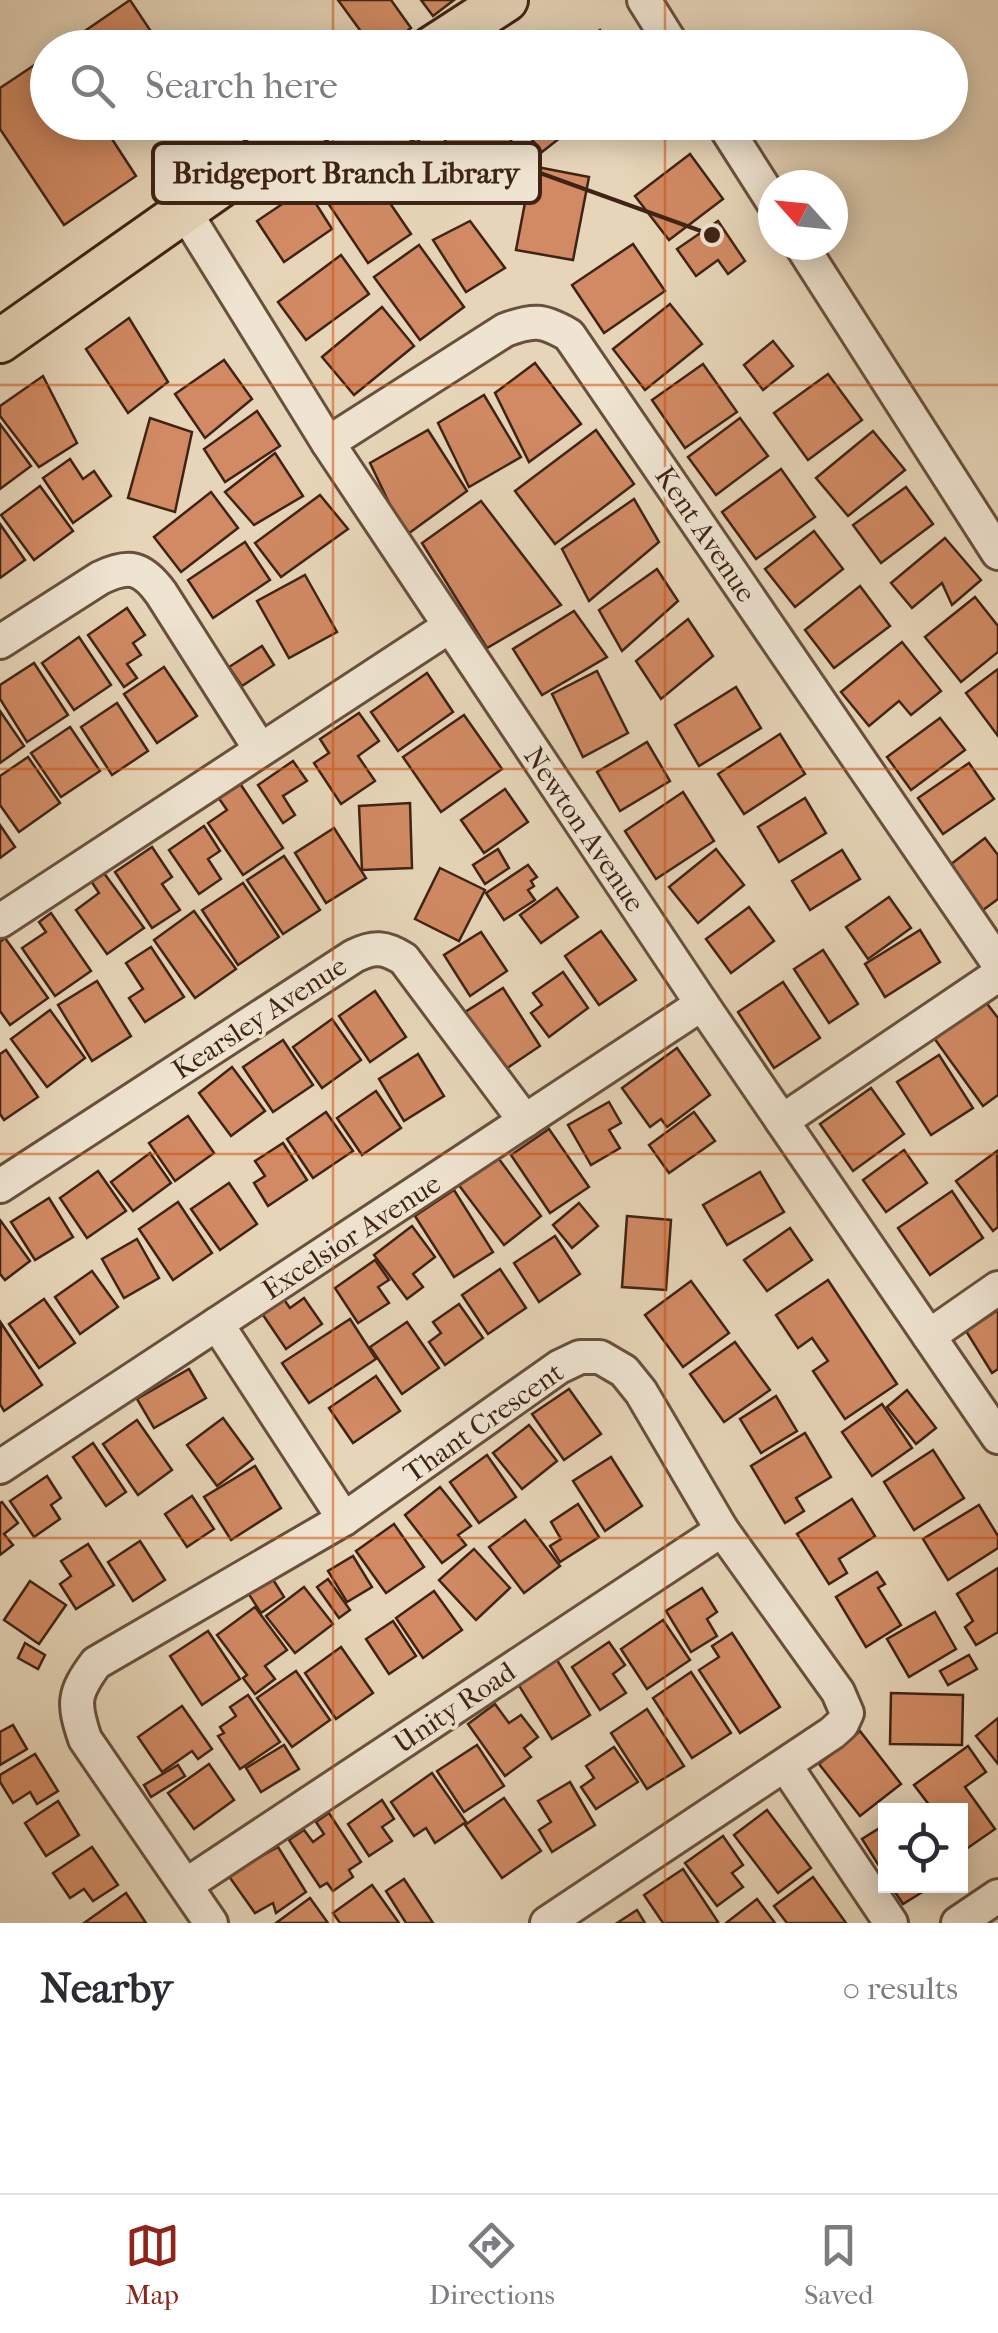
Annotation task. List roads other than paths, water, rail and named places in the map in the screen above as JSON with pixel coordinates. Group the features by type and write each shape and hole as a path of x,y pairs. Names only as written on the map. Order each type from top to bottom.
{"main road":[{"path":"460,30 506,0"},
{"path":"0,341 288,140"}],"street":[{"path":"644,0 663,30"},
{"path":"733,140 758,178"},
{"name":"Newton Avenue","path":"184,212 328,443 702,1004 998,1437"},
{"path":"811,260 998,552"},
{"name":"Kent Avenue","path":"328,443 506,330 527,322 549,323 570,335 998,963"},
{"path":"0,642 100,578 116,570 134,569 149,577 161,593 260,749"},
{"path":"0,921 450,626"},
{"name":"Kearsley Avenue","path":"0,1186 372,947 388,949 404,959 525,1120"},
{"path":"782,1121 998,975"},
{"name":"Excelsior Avenue","path":"0,1468 702,1004"},
{"path":"929,1336 998,1288"},
{"path":"217,1324 344,1520"},
{"name":"Thant Crescent","path":"211,1923 86,1739 76,1698 84,1679 96,1663 344,1520 560,1366 580,1357 600,1357 624,1371 641,1392 722,1530 844,1702 847,1714 842,1724 785,1765 547,1923"},
{"name":"Unity Road","path":"186,1885 722,1530"},
{"path":"785,1765 891,1923"},
{"path":"958,1923 998,1896"}],"place":[{"name":"Bridgeport Branch Library","path":"712,235"}]}
